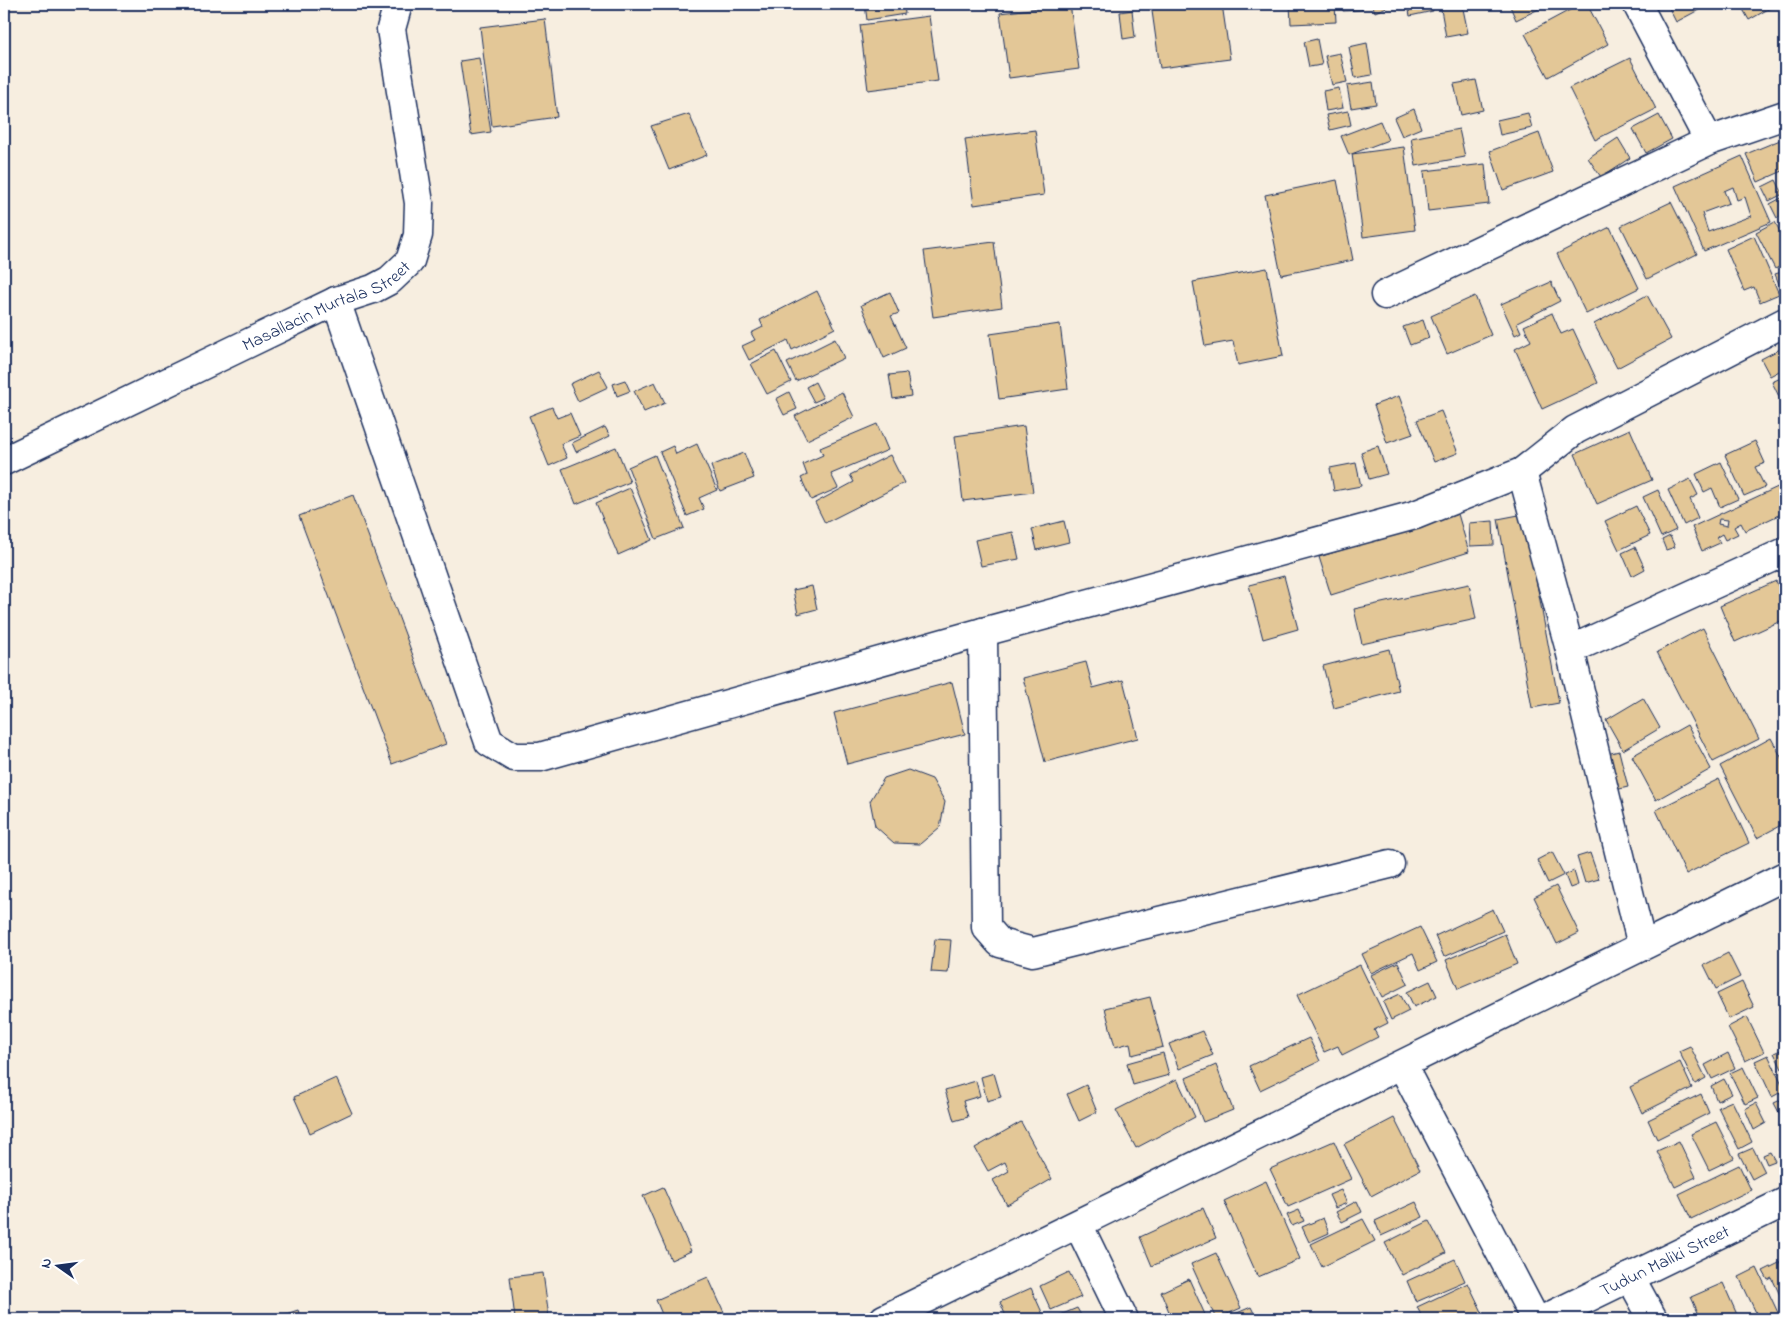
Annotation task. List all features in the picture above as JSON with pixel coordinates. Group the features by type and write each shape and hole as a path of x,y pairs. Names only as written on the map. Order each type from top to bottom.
{"street":[{"name":"Masallacin Murtala Street","path":"4,461 336,301 373,289 390,280 410,260 418,235 419,203 391,29 398,4"},
{"path":"1637,4 1709,141"},
{"path":"1385,295 1709,141 1785,115"},
{"path":"336,301 489,742 514,757 540,757 983,632 1415,515 1522,472 1575,430 1785,322"},
{"path":"1522,472 1570,650 1642,946"},
{"path":"1570,650 1785,552"},
{"path":"983,632 986,927 1000,942 1033,952 1390,864"},
{"path":"884,1319 1785,876"},
{"path":"1402,1065 1535,1319"},
{"name":"Tudun Maliki Street","path":"1544,1319 1785,1202"},
{"path":"1078,1224 1124,1319"},
{"path":"1630,1277 1653,1319"}],"building":[{"path":"865,4 904,4 905,14 867,20"},
{"path":"1070,4 1079,69 1009,78 1000,13"},
{"path":"1151,4 1222,4 1230,59 1160,68"},
{"path":"1290,4 1335,4 1336,22 1291,24"},
{"path":"1342,4 1362,4 1362,10 1343,11"},
{"path":"1372,4 1386,4 1387,7 1375,12"},
{"path":"1408,4 1432,4 1433,11 1410,16"},
{"path":"1440,4 1462,4 1468,33 1446,37"},
{"path":"1509,4 1542,4 1543,7 1516,20"},
{"path":"1581,4 1587,4 1608,44 1548,77 1525,34"},
{"path":"1667,4 1710,4 1676,22"},
{"path":"1740,4 1777,4 1749,20"},
{"path":"1132,10 1135,37 1123,39 1120,12"},
{"path":"929,16 938,81 868,90 860,25"},
{"path":"545,19 557,117 492,126 480,27"},
{"path":"1317,39 1322,65 1309,67 1304,42"},
{"path":"1367,43 1372,75 1355,78 1349,47"},
{"path":"1340,53 1347,82 1332,85 1325,56"},
{"path":"479,58 491,132 471,135 460,61"},
{"path":"1630,58 1656,109 1595,140 1569,88"},
{"path":"1476,80 1483,110 1461,115 1454,84"},
{"path":"1373,82 1376,104 1351,108 1347,86"},
{"path":"1339,88 1343,108 1326,111 1323,91"},
{"path":"1414,109 1421,128 1402,136 1394,118"},
{"path":"1348,111 1351,125 1330,130 1326,115"},
{"path":"1528,113 1532,128 1500,135 1497,120"},
{"path":"689,114 707,155 669,170 651,126"},
{"path":"1659,115 1672,139 1646,153 1633,129"},
{"path":"1380,121 1388,140 1349,155 1341,136"},
{"path":"1459,129 1465,157 1416,166 1411,138"},
{"path":"1035,130 1044,195 974,205 965,139"},
{"path":"1539,133 1553,172 1503,190 1490,151"},
{"path":"1618,138 1630,158 1601,177 1588,158"},
{"path":"1785,138 1785,170 1758,182 1746,154"},
{"path":"1404,147 1415,230 1363,237 1352,154"},
{"path":"1742,156 1771,222 1704,251 1675,186","holes":["1733,187 1737,200 1745,197 1751,216 1708,232 1702,213 1729,203 1724,191"]},
{"path":"1485,164 1489,204 1428,211 1424,171"},
{"path":"1337,180 1353,260 1281,275 1265,195"},
{"path":"1776,180 1783,194 1769,201 1762,187"},
{"path":"1785,196 1785,214 1777,218 1770,204"},
{"path":"1671,202 1697,254 1647,279 1621,226"},
{"path":"1775,222 1785,241 1785,264 1775,269 1756,232"},
{"path":"1610,227 1639,288 1586,314 1557,254"},
{"path":"1754,236 1779,294 1760,302 1754,287 1744,291 1726,249"},
{"path":"994,242 1002,307 933,317 924,251"},
{"path":"1267,268 1283,356 1238,365 1233,341 1205,346 1193,282"},
{"path":"1785,271 1785,297 1784,297 1775,274"},
{"path":"1551,282 1560,301 1517,323 1521,332 1515,335 1501,304"},
{"path":"817,291 835,328 792,350 788,340 749,360 742,346 755,340 751,333 763,327 760,320"},
{"path":"890,292 899,313 891,316 906,348 884,358 861,305"},
{"path":"1647,295 1671,339 1617,368 1594,324"},
{"path":"1475,296 1491,335 1447,354 1431,316"},
{"path":"1552,313 1561,334 1573,329 1598,383 1542,409 1515,349 1531,341 1524,326"},
{"path":"1423,320 1429,338 1410,345 1403,327"},
{"path":"1060,324 1068,389 999,399 990,334"},
{"path":"835,339 844,358 796,381 787,363"},
{"path":"1784,347 1785,368 1770,376 1761,359"},
{"path":"776,351 791,382 767,394 751,364"},
{"path":"599,370 608,387 578,401 570,384"},
{"path":"907,373 911,396 893,399 889,375"},
{"path":"1785,376 1785,409 1772,382"},
{"path":"625,380 630,391 617,396 613,384"},
{"path":"655,382 665,403 644,412 634,391"},
{"path":"815,382 823,398 814,402 806,387"},
{"path":"789,392 797,409 784,415 776,399"},
{"path":"842,392 854,417 807,440 795,416"},
{"path":"1399,396 1413,434 1387,443 1374,405"},
{"path":"552,407 557,418 570,413 580,436 561,444 567,458 549,466 529,416"},
{"path":"1441,411 1458,453 1434,462 1417,420"},
{"path":"877,424 888,450 831,474 838,488 811,500 801,478 807,475 803,464 823,455 820,448"},
{"path":"1024,426 1033,492 963,501 955,436"},
{"path":"605,427 610,436 576,452 572,443"},
{"path":"1630,429 1652,480 1597,504 1575,454"},
{"path":"1755,441 1765,463 1755,467 1765,487 1744,496 1725,455"},
{"path":"697,444 717,490 699,498 704,509 687,516 660,452 673,446 676,454"},
{"path":"1378,446 1387,474 1369,479 1361,452"},
{"path":"616,447 630,482 576,504 562,469"},
{"path":"744,453 754,478 720,491 711,466"},
{"path":"655,455 684,528 656,539 628,467"},
{"path":"890,455 904,483 825,523 815,503 854,482 850,475"},
{"path":"1721,462 1738,499 1720,507 1712,488 1704,492 1696,474"},
{"path":"1356,463 1361,486 1334,491 1330,468"},
{"path":"1690,479 1698,495 1690,499 1698,518 1684,525 1668,490"},
{"path":"1782,485 1785,491 1785,512 1745,531 1741,523 1734,527 1738,534 1725,540 1722,534 1717,537 1720,543 1702,551 1692,527","holes":["1719,519 1728,520 1727,526 1718,524"]},
{"path":"630,488 652,540 618,555 596,503"},
{"path":"1658,490 1676,530 1661,537 1643,497"},
{"path":"353,495 446,744 392,764 299,516"},
{"path":"1636,506 1650,535 1619,550 1605,521"},
{"path":"1458,514 1469,552 1331,595 1319,557"},
{"path":"1524,514 1559,703 1532,708 1498,519"},
{"path":"1064,521 1069,542 1037,550 1032,529"},
{"path":"1493,521 1494,545 1470,546 1469,523"},
{"path":"1013,532 1019,559 981,566 975,540"},
{"path":"1670,536 1675,547 1666,550 1662,540"},
{"path":"1635,547 1645,569 1632,576 1622,553"},
{"path":"1284,576 1298,629 1263,639 1249,585"},
{"path":"1776,581 1785,601 1785,619 1735,642 1720,606"},
{"path":"1469,584 1476,619 1362,644 1354,609"},
{"path":"812,586 817,609 798,614 793,590"},
{"path":"1703,628 1759,739 1713,762 1657,652"},
{"path":"1389,649 1399,691 1334,708 1323,666"},
{"path":"1086,662 1093,688 1123,680 1138,738 1045,762 1023,678"},
{"path":"952,682 965,734 847,764 834,713"},
{"path":"1643,698 1660,728 1623,750 1606,720"},
{"path":"1687,725 1711,769 1656,800 1632,756"},
{"path":"1771,738 1785,764 1785,823 1757,838 1720,766"},
{"path":"1619,751 1628,787 1607,792 1599,756"},
{"path":"908,770 932,779 945,802 940,827 920,844 894,843 875,826 870,801 884,778"},
{"path":"1719,779 1749,843 1686,874 1656,810"},
{"path":"1552,852 1564,875 1548,883 1537,860"},
{"path":"1590,853 1599,879 1585,883 1577,857"},
{"path":"1574,871 1578,885 1570,888 1565,875"},
{"path":"1556,886 1579,933 1557,944 1534,897"},
{"path":"1493,909 1503,931 1444,957 1435,936"},
{"path":"1420,927 1437,962 1420,970 1413,953 1371,973 1362,954"},
{"path":"1505,934 1517,964 1458,989 1446,960"},
{"path":"935,939 951,940 948,973 931,972"},
{"path":"1728,953 1740,977 1716,989 1704,965"},
{"path":"1398,962 1408,984 1382,997 1371,975"},
{"path":"1360,965 1388,1023 1374,1030 1378,1037 1342,1055 1338,1046 1324,1052 1297,995"},
{"path":"1430,981 1437,996 1414,1007 1407,992"},
{"path":"1742,982 1754,1007 1729,1019 1717,994"},
{"path":"1400,994 1409,1011 1391,1020 1383,1002"},
{"path":"1150,997 1163,1047 1132,1055 1130,1043 1115,1047 1105,1008"},
{"path":"1747,1017 1764,1052 1745,1061 1728,1027"},
{"path":"1202,1031 1213,1055 1179,1069 1169,1044"},
{"path":"1309,1038 1320,1061 1260,1090 1249,1066"},
{"path":"1690,1046 1706,1078 1695,1084 1679,1051"},
{"path":"1785,1048 1785,1067 1782,1069 1774,1053"},
{"path":"1163,1053 1169,1075 1133,1085 1127,1063"},
{"path":"1728,1053 1735,1068 1712,1079 1705,1065"},
{"path":"1768,1055 1785,1090 1772,1097 1755,1061"},
{"path":"1680,1062 1692,1088 1642,1113 1630,1087"},
{"path":"1216,1065 1233,1110 1203,1122 1186,1078"},
{"path":"1743,1067 1758,1098 1745,1104 1730,1073"},
{"path":"994,1073 1001,1097 987,1101 981,1077"},
{"path":"336,1078 352,1113 310,1133 294,1097"},
{"path":"1177,1079 1195,1117 1136,1148 1116,1110"},
{"path":"1724,1079 1732,1094 1717,1101 1711,1086"},
{"path":"976,1081 980,1096 963,1101 968,1117 954,1121 945,1090"},
{"path":"1086,1085 1097,1112 1079,1121 1067,1094"},
{"path":"1701,1094 1709,1113 1657,1139 1648,1120"},
{"path":"1785,1098 1785,1119 1783,1120 1774,1103"},
{"path":"1732,1101 1752,1142 1739,1149 1718,1107"},
{"path":"1756,1103 1766,1123 1754,1130 1745,1109"},
{"path":"1394,1118 1420,1170 1371,1196 1344,1144"},
{"path":"1021,1122 1052,1179 1007,1205 993,1180 1009,1171 1005,1162 988,1171 975,1148"},
{"path":"1716,1122 1734,1158 1709,1170 1691,1134"},
{"path":"1334,1141 1351,1179 1288,1207 1270,1169"},
{"path":"1679,1141 1696,1177 1675,1187 1657,1151"},
{"path":"1753,1148 1765,1172 1752,1179 1739,1154"},
{"path":"1770,1152 1775,1161 1767,1164 1763,1155"},
{"path":"1739,1165 1751,1190 1691,1219 1679,1194"},
{"path":"1266,1181 1300,1259 1258,1277 1224,1201"},
{"path":"663,1187 691,1251 671,1260 643,1196"},
{"path":"1341,1190 1347,1203 1335,1208 1329,1195"},
{"path":"1357,1201 1362,1212 1342,1222 1336,1212"},
{"path":"1416,1202 1423,1217 1381,1236 1375,1221"},
{"path":"1203,1208 1216,1238 1152,1266 1140,1237"},
{"path":"1299,1210 1304,1221 1292,1226 1287,1215"},
{"path":"1323,1218 1329,1233 1309,1242 1302,1227"},
{"path":"1363,1219 1375,1241 1322,1267 1311,1244"},
{"path":"1429,1221 1446,1253 1402,1275 1385,1243"},
{"path":"1216,1253 1241,1308 1216,1319 1191,1264"},
{"path":"1455,1259 1465,1281 1416,1302 1407,1281"},
{"path":"1781,1262 1785,1272 1785,1306 1772,1278 1768,1280 1763,1271"},
{"path":"1757,1268 1781,1319 1759,1319 1739,1277"},
{"path":"1069,1272 1081,1297 1051,1310 1040,1286"},
{"path":"543,1273 549,1317 515,1319 510,1277"},
{"path":"708,1277 727,1319 664,1319 656,1300"},
{"path":"1189,1279 1207,1319 1172,1319 1161,1292"},
{"path":"1468,1283 1485,1318 1423,1319 1417,1307"},
{"path":"1723,1283 1739,1319 1701,1319 1691,1297"},
{"path":"1031,1288 1045,1319 1007,1319 1000,1302"},
{"path":"1251,1307 1257,1319 1223,1319"},
{"path":"1077,1308 1083,1319 1051,1319"},
{"path":"298,1310 301,1319 271,1319"}]}
